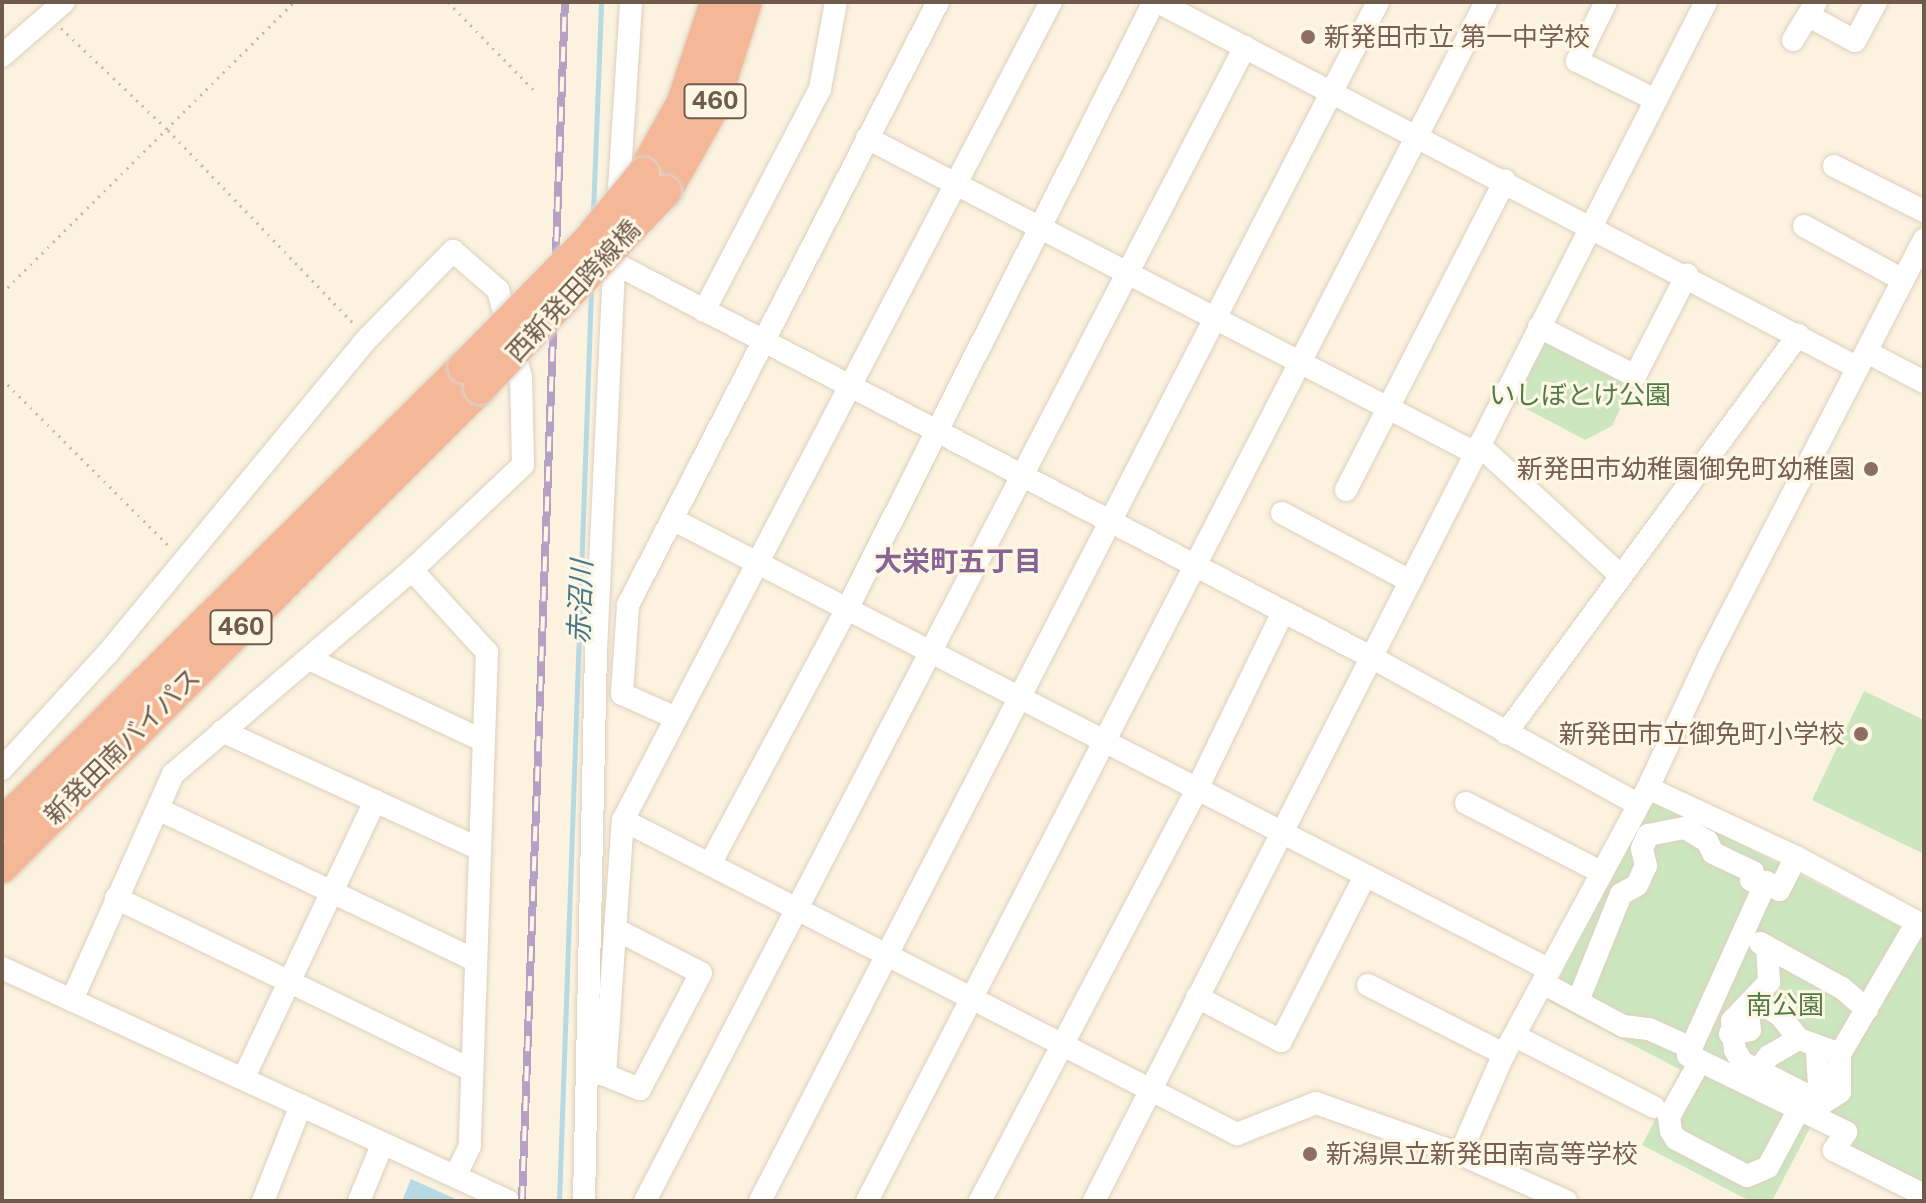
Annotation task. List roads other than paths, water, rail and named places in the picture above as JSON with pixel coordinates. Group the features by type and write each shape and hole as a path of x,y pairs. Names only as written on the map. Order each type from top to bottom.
{"highway":[{"name":"460","path":"654,183 716,2"},
{"name":"460","path":"654,183 712,109 746,2"},
{"name":"西新発田跨線橋","path":"472,378 654,183"},
{"name":"新発田南バイパス","path":"2,824 472,378"},
{"name":"新発田南バイパス","path":"2,867 472,378"}],"street":[{"path":"597,1072 596,650 614,263 631,2"},
{"path":"704,311 820,89 836,2"},
{"path":"676,718 622,694 628,605 938,2"},
{"path":"584,1201 615,929 623,820 1051,2"},
{"path":"710,864 847,609 1156,2 1592,224 1798,335 1924,382"},
{"path":"760,1201 1213,316 1378,2"},
{"path":"867,1201 1486,2"},
{"path":"1606,2 1577,61 1656,100"},
{"path":"1094,1201 1706,2"},
{"path":"1793,40 1813,9 1855,41 1876,2"},
{"path":"2,56 57,10"},
{"path":"645,1201 1024,478 1245,47"},
{"path":"867,138 956,181 1392,410 1477,449 1621,576"},
{"path":"1834,166 1924,211"},
{"path":"1346,490 1392,410 1505,180"},
{"path":"1804,226 1912,275"},
{"path":"1460,1154 1510,1045 1642,796 1709,656 1862,360 1912,275 1924,239"},
{"path":"2,769 108,653 368,338 453,251 498,290 521,377 523,465 412,570 173,774 72,1000"},
{"path":"614,263 1371,657 1506,733 1642,796 1796,857 1920,924 1840,1054 1840,1092 1823,1103 1806,1104"},
{"path":"1539,327 1635,376 1687,275"},
{"path":"1506,733 1798,335"},
{"path":"1282,513 1410,581"},
{"path":"672,519 1365,876 1546,977 1578,1001 1623,1026 1649,1029 1806,1104 1846,1132 1834,1150 1924,1195"},
{"path":"412,570 487,652 470,1146 456,1175"},
{"path":"980,1201 1197,789 1283,612"},
{"path":"309,659 484,741"},
{"path":"222,731 480,849"},
{"path":"244,1077 375,801"},
{"path":"1466,803 1601,872"},
{"path":"158,809 476,961"},
{"path":"623,820 1151,1087 1237,1134 1316,1103 1460,1154 1566,1201"},
{"path":"1578,1001 1621,894 1637,885 1646,866 1642,848 1648,835 1685,828 1707,841 1713,853 1753,872 1751,880 1764,887"},
{"path":"1796,857 1779,890 1766,882 1743,934 1669,1117 1676,1139 1747,1176 1768,1167 1819,1088 1808,1044"},
{"path":"1197,997 1281,1041 1365,876"},
{"path":"116,898 472,1070"},
{"path":"597,1072 640,1089 701,973 615,929"},
{"path":"1743,934 1842,988 1867,1010"},
{"path":"1752,1077 1730,1034 1750,1030 1750,1003 1769,982 1767,947"},
{"path":"2,968 508,1201"},
{"path":"1368,985 1654,1107"},
{"path":"1750,1003 1780,1015 1808,1044 1840,1054"},
{"path":"1752,1077 1808,1044"},
{"path":"263,1201 301,1105"},
{"path":"359,1201 382,1145"}],"water":[{"path":"411,1179 460,1201 402,1201"}],"waterway":[{"name":"赤沼川","path":"593,213 601,2"},
{"name":"赤沼川","path":"559,1201 591,291"}],"railway":[{"path":"522,1201 565,2"}],"place":[{"name":"新発田市立 第一中学校","path":"1308,37"},
{"name":"新発田市幼稚園御免町幼稚園","path":"1871,469"},
{"name":"新発田市立御免町小学校","path":"1861,734"},
{"name":"新潟県立新発田南高等学校","path":"1310,1154"}],"district":[{"name":"大栄町五丁目","path":"958,561"}],"park label":[{"name":"いしぼとけ公園","path":"1580,395"},
{"name":"南公園","path":"1785,1005"}]}
